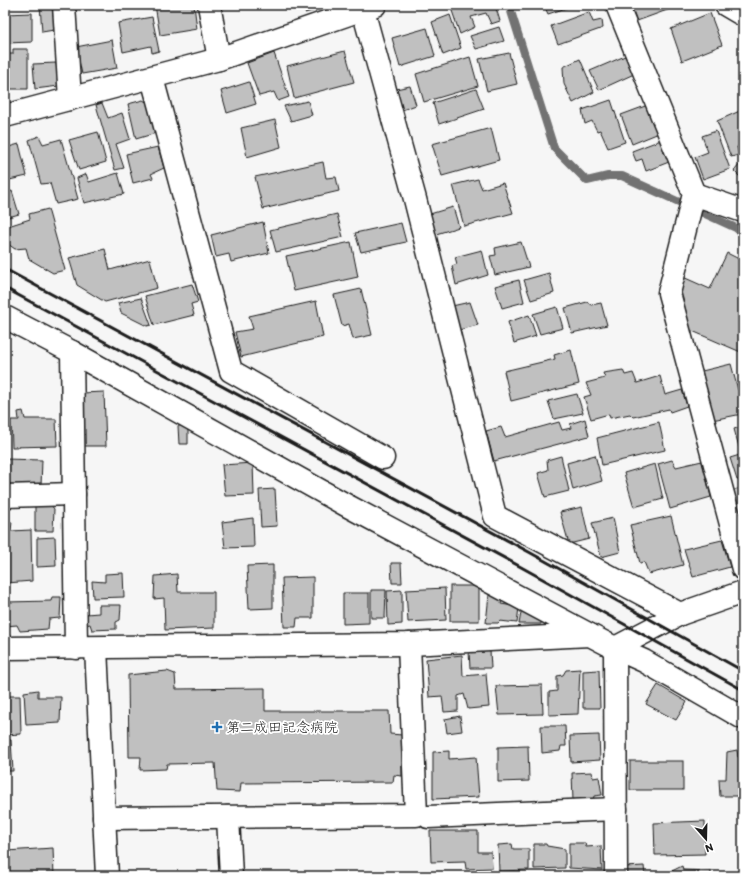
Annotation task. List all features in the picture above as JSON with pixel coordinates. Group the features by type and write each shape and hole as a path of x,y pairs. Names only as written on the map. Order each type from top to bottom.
{"street":[{"path":"64,5 70,99"},
{"path":"209,5 219,59"},
{"path":"617,5 691,206 669,293 743,569"},
{"path":"726,5 743,15"},
{"path":"5,116 219,59 369,7 415,199 495,516 680,614"},
{"path":"152,78 231,370 383,458"},
{"path":"691,206 743,211"},
{"path":"5,317 72,352 346,505 590,635 644,661 743,718"},
{"path":"72,352 74,494 86,648 104,818 107,876"},
{"path":"5,496 74,494"},
{"path":"615,648 680,614 743,592"},
{"path":"5,648 409,644 590,635"},
{"path":"104,818 416,815 409,644"},
{"path":"615,648 616,876"},
{"path":"428,817 616,809"},
{"path":"228,817 231,876"}],"shaded area":[{"path":"743,487 743,545 728,492"}],"building":[{"path":"5,5 24,5 24,6 5,7"},
{"path":"40,5 53,5 54,30 42,32"},
{"path":"155,5 194,5 197,29 160,35"},
{"path":"302,5 318,5 320,9 305,13"},
{"path":"450,5 495,5 500,21 491,24 486,13 471,17 475,27 460,34"},
{"path":"544,5 572,5 572,6 548,14"},
{"path":"631,5 668,5 670,9 637,21"},
{"path":"589,12 593,22 602,20 603,28 558,44 551,26"},
{"path":"32,13 32,42 6,43 5,14"},
{"path":"710,13 722,45 682,61 671,29"},
{"path":"450,15 461,48 443,55 432,22"},
{"path":"152,17 159,51 152,53 151,46 123,52 118,23"},
{"path":"499,27 504,41 476,49 470,36"},
{"path":"427,28 435,56 400,67 392,38"},
{"path":"112,40 117,68 82,74 76,47"},
{"path":"13,49 28,49 28,89 5,89 5,54 13,54"},
{"path":"345,51 354,82 294,98 287,66"},
{"path":"274,53 289,97 278,101 274,92 259,96 247,63"},
{"path":"509,53 517,84 487,91 479,59"},
{"path":"625,56 634,74 599,90 590,71"},
{"path":"470,57 478,86 424,102 416,74"},
{"path":"580,59 594,92 573,103 564,84 563,67"},
{"path":"56,63 59,86 35,89 33,64"},
{"path":"249,82 256,104 227,113 221,91"},
{"path":"410,86 416,105 402,110 396,89"},
{"path":"476,89 484,109 439,124 433,103"},
{"path":"143,100 148,103 156,133 136,139 128,104"},
{"path":"611,100 625,142 608,148 600,130 597,131 592,121 585,124 582,110"},
{"path":"308,101 312,115 291,121 284,106"},
{"path":"102,103 108,118 122,113 130,139 116,144 124,168 115,170 96,105"},
{"path":"648,105 659,133 632,144 621,115"},
{"path":"742,110 743,144 737,147 739,155 731,157 717,121"},
{"path":"275,120 281,147 247,157 241,128"},
{"path":"491,128 499,160 442,176 432,144"},
{"path":"716,131 730,169 703,179 695,157 708,152 702,136"},
{"path":"98,132 106,162 79,170 69,140"},
{"path":"39,136 43,144 61,139 78,199 56,204 50,183 41,184 29,140"},
{"path":"661,140 669,162 646,171 642,159 636,161 632,151"},
{"path":"19,144 27,176 5,181 5,148"},
{"path":"158,147 164,168 151,174 153,178 133,183 126,154"},
{"path":"323,162 326,178 336,177 339,191 263,209 255,177"},
{"path":"741,163 743,165 743,180 734,171"},
{"path":"118,173 124,194 84,203 77,178 86,174 89,182"},
{"path":"478,179 482,189 503,183 513,213 464,226 453,185"},
{"path":"12,191 19,214 5,218 5,193"},
{"path":"453,207 459,227 436,234 430,214"},
{"path":"48,209 65,270 53,273 29,259 26,248 15,249 5,242 5,227 30,219 29,214"},
{"path":"337,214 343,237 276,252 270,230"},
{"path":"263,222 269,253 231,262 229,254 216,257 211,235"},
{"path":"401,223 406,242 361,252 355,233"},
{"path":"351,242 358,277 294,291 286,256"},
{"path":"521,242 529,267 495,275 490,256 496,255 495,248"},
{"path":"105,249 110,270 150,259 157,288 105,302 77,285 69,258"},
{"path":"482,250 488,275 456,285 452,266 457,264 455,257"},
{"path":"727,253 743,261 743,353 690,330 680,300 683,277 710,289"},
{"path":"549,273 554,293 531,300 524,280"},
{"path":"519,280 524,302 502,308 495,286"},
{"path":"192,284 198,302 191,304 194,315 154,325 145,296"},
{"path":"361,289 372,335 353,339 349,324 342,326 334,295"},
{"path":"141,298 151,325 147,326 121,313 118,303"},
{"path":"316,301 323,337 241,357 235,332 253,329 249,316"},
{"path":"470,302 478,325 459,330 452,306"},
{"path":"587,302 591,305 601,303 607,325 572,333 565,308"},
{"path":"557,307 563,328 540,334 533,314"},
{"path":"529,315 536,336 514,343 508,322"},
{"path":"571,350 579,384 511,401 504,371 555,359 554,355"},
{"path":"731,364 738,390 743,389 742,414 712,420 702,371"},
{"path":"623,370 625,375 633,373 637,383 660,376 665,395 682,390 687,406 670,412 669,409 633,417 630,414 610,418 609,414 591,419 584,397 591,395 586,383 605,378 603,373"},
{"path":"104,392 106,446 83,446 82,393"},
{"path":"577,394 583,413 554,419 548,401"},
{"path":"23,411 25,419 56,419 57,446 12,447 11,420 19,420 18,412"},
{"path":"585,419 589,436 494,461 486,431 501,427 505,437 559,422 562,430 571,428 570,424"},
{"path":"659,422 665,450 602,465 597,438"},
{"path":"188,425 188,444 179,444 178,426"},
{"path":"743,426 743,446 739,447 734,429"},
{"path":"743,454 743,479 737,480 730,458"},
{"path":"595,455 602,481 573,490 567,463"},
{"path":"561,456 569,491 545,497 538,473 548,470 547,460"},
{"path":"5,459 42,460 41,486 5,484"},
{"path":"672,460 676,467 702,461 711,497 670,509 658,464"},
{"path":"253,463 254,495 225,496 222,465"},
{"path":"655,464 663,499 634,507 624,473"},
{"path":"275,489 277,526 261,527 259,490"},
{"path":"51,505 54,509 53,531 35,531 35,506"},
{"path":"582,507 589,539 569,544 560,512"},
{"path":"671,516 683,565 649,574 644,562 640,563 630,525"},
{"path":"253,518 254,547 225,548 222,522"},
{"path":"613,518 620,552 601,557 592,523"},
{"path":"5,522 12,522 11,531 31,530 32,581 7,583"},
{"path":"55,537 56,566 37,567 37,538"},
{"path":"722,540 730,567 693,577 684,549"},
{"path":"391,563 401,563 402,583 392,583"},
{"path":"273,565 273,608 249,609 247,566"},
{"path":"123,573 124,597 93,598 92,581 105,582 105,574"},
{"path":"177,574 178,592 214,592 214,628 165,630 164,598 154,599 155,576"},
{"path":"313,577 313,618 297,618 296,627 284,627 282,578"},
{"path":"450,586 479,586 479,621 450,621"},
{"path":"445,588 446,620 408,622 406,590"},
{"path":"371,590 386,590 385,618 371,618"},
{"path":"402,590 402,624 388,625 387,591"},
{"path":"343,593 369,593 369,623 343,624"},
{"path":"489,595 503,596 501,604 519,607 517,623 500,621 498,623 486,623"},
{"path":"52,597 61,597 60,618 49,619 48,629 20,631 17,625 5,626 5,608 8,608 7,602 51,601"},
{"path":"99,605 121,605 120,620 116,622 116,629 92,630 90,624 86,625 86,614 99,613"},
{"path":"522,607 542,618 541,624 519,624"},
{"path":"490,651 491,668 470,668 469,652"},
{"path":"462,655 463,676 486,674 489,707 468,709 464,694 458,696 458,711 444,712 442,696 429,697 426,659"},
{"path":"580,669 578,714 549,715 549,692 557,691 557,676 563,675 566,670"},
{"path":"599,670 600,708 583,708 583,671"},
{"path":"167,671 175,674 176,689 265,688 265,711 389,711 390,734 402,735 402,776 394,775 393,782 241,783 240,792 217,791 215,763 167,764 166,769 140,770 141,757 129,757 128,675"},
{"path":"542,685 543,714 499,715 496,686"},
{"path":"658,685 687,702 676,720 646,704"},
{"path":"38,690 38,697 61,697 60,723 26,725 24,692"},
{"path":"5,696 20,696 21,734 5,735"},
{"path":"460,716 462,731 447,733 445,719"},
{"path":"541,726 565,726 566,746 561,746 560,751 542,753"},
{"path":"599,735 600,760 571,762 570,736"},
{"path":"5,740 11,740 13,771 5,771"},
{"path":"528,746 529,781 498,782 498,747"},
{"path":"737,750 738,757 743,757 743,796 720,796 719,779 726,779 727,752"},
{"path":"449,751 449,759 476,757 479,797 433,799 433,752"},
{"path":"630,761 683,761 683,790 630,790"},
{"path":"592,772 593,778 599,777 602,795 594,796 593,800 573,801 572,773"},
{"path":"705,821 705,854 655,855 654,823"},
{"path":"430,831 478,831 478,852 491,852 492,868 466,869 465,861 431,862"},
{"path":"5,835 6,851 53,848 54,876 5,876"},
{"path":"569,843 585,843 586,847 601,846 602,870 569,868"},
{"path":"512,844 513,849 529,849 529,870 499,871 498,845"},
{"path":"534,844 546,844 547,846 565,849 565,868 534,869"},
{"path":"644,866 645,876 625,876 624,867"},
{"path":"682,866 683,870 711,871 711,876 662,876"},
{"path":"494,874 494,876 432,876 432,875"}],"waterway":[{"path":"509,5 554,148 587,181 608,176 622,176 736,228 743,235"}],"railway":[{"path":"5,269 529,552 743,671"},
{"path":"5,288 521,567 743,690"}],"place":[{"name":"第二成田記念病院","path":"217,727"}]}
